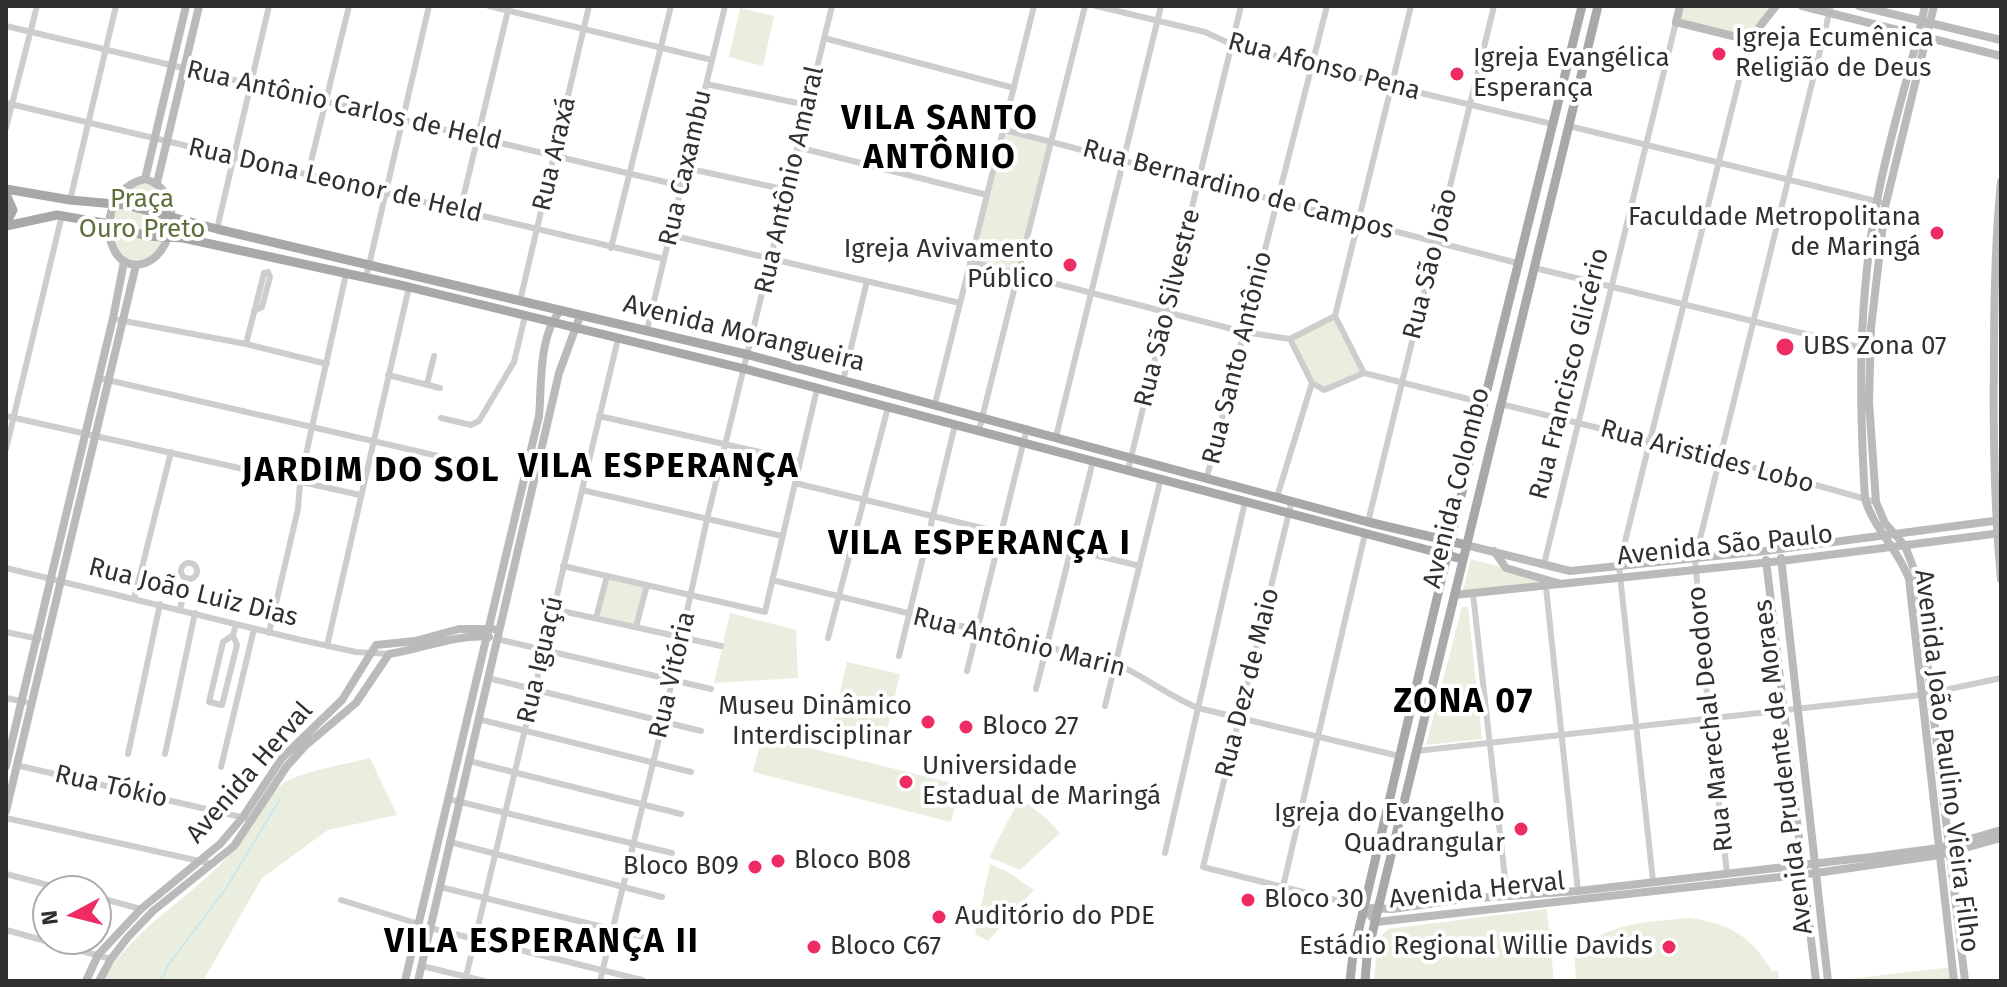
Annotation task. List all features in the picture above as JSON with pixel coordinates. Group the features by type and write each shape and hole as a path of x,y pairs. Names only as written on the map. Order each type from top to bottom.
{"main road":[{"path":"145,179 186,6"},
{"path":"157,183 199,6"},
{"name":"Avenida Colombo","path":"1350,981 1363,907 1517,263 1582,6"},
{"name":"Avenida Colombo","path":"1365,981 1367,956 1406,790 1598,6"},
{"name":"Rua Francisco Glicério","path":"1676,22 1680,6"},
{"path":"1676,22 1749,40 1776,6"},
{"path":"1802,6 1830,10 2001,56"},
{"path":"1859,6 2001,40"},
{"path":"1925,6 1926,21"},
{"path":"1865,499 1866,349 1871,271 1881,202 1926,21 1934,6"},
{"path":"1541,171 1550,177 1554,185"},
{"path":"145,179 157,183 167,194 172,217 167,236 155,259 136,265 124,262 112,247 110,224 114,204 125,188 145,179"},
{"path":"2001,182 1995,276 2001,579"},
{"path":"6,192 13,210 6,225"},
{"name":"Avenida Morangueira","path":"6,192 140,208 217,229 647,330 982,416 1368,522 1466,545"},
{"name":"Avenida Morangueira","path":"6,225 62,215 110,224 146,236 167,236 409,287 553,324 622,336 1462,559"},
{"path":"56,579 109,380 124,262"},
{"path":"6,811 9,763 42,639 99,378 136,265"},
{"path":"405,981 539,416 543,359 560,311"},
{"path":"1507,313 1519,329"},
{"path":"418,981 560,366 580,316"},
{"path":"543,359 549,366 560,366"},
{"path":"1866,421 1876,502"},
{"path":"1467,471 1483,475"},
{"path":"524,476 530,477 533,483"},
{"name":"Avenida João Paulino Vieira Filho","path":"1865,499 1874,523 1894,547 1909,579 1949,848 1965,981"},
{"name":"Avenida João Paulino Vieira Filho","path":"1876,502 1885,523 1905,546 1917,577 1939,851 1954,981"},
{"name":"Avenida São Paulo","path":"1466,545 1570,571 1886,537 1998,520"},
{"path":"1927,543 1958,525"},
{"name":"Avenida São Paulo","path":"1454,595 1767,563 1999,533"},
{"name":"Avenida Prudente de Moraes","path":"1780,549 1828,981"},
{"path":"1494,551 1506,568 1566,585"},
{"name":"Avenida Prudente de Moraes","path":"1765,551 1816,981"},
{"path":"1437,597 1454,595"},
{"name":"Rua João Luiz Dias","path":"372,654 379,645 415,641 459,629 498,635"},
{"name":"Rua João Luiz Dias","path":"389,654 487,632"},
{"path":"1426,644 1441,648"},
{"name":"Avenida Herval","path":"99,981 111,959 153,911 234,846 282,758 342,700 372,654"},
{"name":"Avenida Herval","path":"112,940 141,909 248,818 305,746 356,703 389,654"},
{"path":"1392,786 1406,790"},
{"name":"Avenida Herval","path":"1949,848 1991,842 1999,833"},
{"name":"Avenida Herval","path":"1363,907 1378,909 1578,891 1763,868 1804,869 1816,873 1880,864 1999,833"},
{"name":"Avenida Herval","path":"1363,907 1376,922 1751,879 1804,869 1815,863 1939,851"},
{"path":"1871,857 1880,864"},
{"path":"1751,879 1763,868"},
{"path":"1695,876 1711,884"},
{"path":"1631,894 1639,883"},
{"path":"1452,913 1464,899"},
{"name":"Avenida Herval","path":"86,981 98,955"}],"street":[{"path":"6,128 9,104 37,6"},
{"path":"70,200 116,6"},
{"path":"217,229 269,6"},
{"path":"308,174 349,6"},
{"path":"366,278 429,6"},
{"path":"489,6 508,8 712,60"},
{"name":"Rua Araxá","path":"520,301 589,6"},
{"path":"611,248 671,6"},
{"name":"Rua Caxambu","path":"647,330 725,6"},
{"name":"Rua Antônio Amaral","path":"745,369 832,6"},
{"path":"935,404 1034,6"},
{"path":"979,430 1085,6"},
{"name":"Rua Afonso Pena","path":"1096,6 1205,32 1231,44 1391,86 1552,124"},
{"path":"1056,437 1161,6"},
{"name":"Rua São Silvestre","path":"1128,470 1241,6"},
{"name":"Rua Santo Antônio","path":"1207,477 1327,6"},
{"path":"1364,373 1335,316 1411,6"},
{"name":"Rua São João","path":"1368,522 1494,6"},
{"path":"460,211 508,8"},
{"name":"Rua Marechal Deodoro","path":"1727,873 1695,559 1830,10"},
{"name":"Rua Francisco Glicério","path":"1544,564 1676,22"},
{"name":"Rua Antônio Carlos de Held","path":"6,26 628,176 682,186"},
{"path":"824,38 1014,88"},
{"path":"1653,881 1619,566 1749,40"},
{"path":"706,84 807,105"},
{"name":"Rua Dona Leonor de Held","path":"9,104 664,259"},
{"path":"1569,126 1881,202"},
{"name":"Rua Bernardino de Campos","path":"1005,130 1517,263"},
{"path":"797,147 987,195"},
{"path":"686,168 787,190"},
{"path":"6,449 10,417 62,215"},
{"path":"670,235 960,303"},
{"path":"971,262 1244,332 1290,339 1335,316"},
{"path":"1535,268 1866,349"},
{"path":"246,344 254,311 264,273 268,272 270,277 262,307 254,311"},
{"path":"269,633 346,274"},
{"path":"843,381 867,281"},
{"path":"327,646 409,287"},
{"path":"441,418 471,425 479,421 514,362 525,316"},
{"path":"118,320 246,344 327,364"},
{"name":"Rua Iguaçú","path":"466,979 599,416 622,336"},
{"path":"1290,339 1317,388 1333,388 1364,373 1484,403"},
{"path":"427,384 434,356"},
{"name":"Rua Vitória","path":"600,981 745,369"},
{"path":"388,375 440,388"},
{"path":"99,378 477,465"},
{"path":"1277,497 1312,383"},
{"path":"563,566 765,612 817,389"},
{"name":"Rua Aristides Lobo","path":"1501,404 1720,458 1876,502"},
{"path":"828,638 888,407"},
{"path":"599,416 800,461"},
{"path":"10,417 360,495"},
{"path":"899,656 955,425"},
{"path":"967,671 1027,428"},
{"path":"134,599 171,452"},
{"path":"1036,689 1093,461"},
{"path":"1105,706 1161,478"},
{"path":"795,483 1140,566"},
{"path":"582,490 782,536"},
{"name":"Rua Dez de Maio","path":"1283,887 1203,867 1292,500"},
{"path":"1165,853 1245,502"},
{"path":"1363,907 1283,887 1365,534"},
{"name":"Rua João Luiz Dias","path":"6,568 269,633 372,654 389,654"},
{"path":"596,618 607,576"},
{"path":"180,610 187,578"},
{"name":"Rua Antônio Marin","path":"772,580 1117,664 1174,698 1198,708 1399,756"},
{"path":"636,627 647,585"},
{"path":"1546,587 1578,891"},
{"path":"1473,594 1507,896"},
{"path":"128,754 160,604"},
{"path":"553,609 721,646"},
{"path":"165,754 195,613"},
{"path":"233,635 237,645 222,705 209,702 223,642 233,635 236,625"},
{"path":"221,767 254,629"},
{"path":"6,632 42,639"},
{"path":"498,635 544,650 711,689"},
{"path":"488,678 701,731"},
{"path":"1416,751 1926,694 2001,678"},
{"path":"6,698 27,703"},
{"path":"478,719 691,772"},
{"path":"469,761 681,814"},
{"name":"Rua Tókio","path":"9,763 248,818"},
{"path":"448,799 672,853"},
{"path":"6,818 213,864"},
{"path":"450,842 662,897"},
{"path":"6,874 32,881"},
{"path":"440,887 652,939"},
{"path":"341,900 419,924"},
{"path":"112,901 153,911"},
{"path":"430,928 642,980"},
{"path":"6,930 32,937"},
{"path":"98,955 111,959"},
{"path":"422,966 484,981"}],"green space":[{"path":"1680,6 1775,6 1749,40 1676,22"},
{"path":"740,8 774,16 763,66 729,57"},
{"path":"1005,130 1051,142 1018,273 971,262"},
{"name":"Praça Ouro Preto","path":"137,181 162,188 170,224 155,259 124,262 113,237 111,218 119,202"},
{"path":"1335,316 1364,373 1333,388 1317,388 1290,339"},
{"path":"1471,559 1566,585 1462,595"},
{"path":"607,576 647,585 636,627 596,618"},
{"path":"1462,607 1468,607 1482,739 1426,745"},
{"path":"730,613 796,630 798,678 714,683"},
{"path":"847,662 900,674 884,743 831,731"},
{"path":"762,736 960,785 951,822 753,772"},
{"path":"370,758 397,815 328,830 262,878 203,981 102,981 116,960 148,926 219,866 278,787 304,774"},
{"path":"1020,798 1060,833 1020,870 989,857"},
{"path":"990,864 1034,890 988,941 975,934"},
{"path":"1547,909 1554,981 1374,981 1378,939 1388,929"},
{"name":"Estádio Regional Willie Davids","path":"1689,918 1716,923 1738,933 1756,949 1772,971 1778,971 1779,981 1576,981 1574,952 1603,934 1628,925"},
{"path":"1952,967 1954,981 1831,981"}],"waterway":[{"path":"161,981 168,965 225,890 280,799"}],"place":[{"name":"Igreja Ecumênica Religião de Deus","path":"1719,54"},
{"name":"Igreja Evangélica Esperança","path":"1457,74"},
{"name":"Faculdade Metropolitana de Maringá","path":"1937,233"},
{"name":"Igreja Avivamento Público","path":"1070,265"},
{"name":"UBS Zona 07","path":"1785,347"},
{"name":"Museu Dinâmico Interdisciplinar","path":"928,722"},
{"name":"Bloco 27","path":"966,727"},
{"name":"Universidade Estadual de Maringá","path":"906,782"},
{"name":"Igreja do Evangelho Quadrangular","path":"1521,829"},
{"name":"Bloco B08","path":"778,861"},
{"name":"Bloco B09","path":"755,867"},
{"name":"Bloco 30","path":"1248,900"},
{"name":"Auditório do PDE","path":"939,917"},
{"name":"Bloco C67","path":"814,947"},
{"name":"Estádio Regional Willie Davids","path":"1669,947"}],"district":[{"name":"VILA SANTO ANTÔNIO","path":"940,140"},
{"name":"VILA ESPERANÇA","path":"659,468"},
{"name":"JARDIM DO SOL","path":"371,472"},
{"name":"VILA ESPERANÇA I","path":"980,545"},
{"name":"ZONA 07","path":"1464,703"},
{"name":"VILA ESPERANÇA II","path":"542,943"}]}
